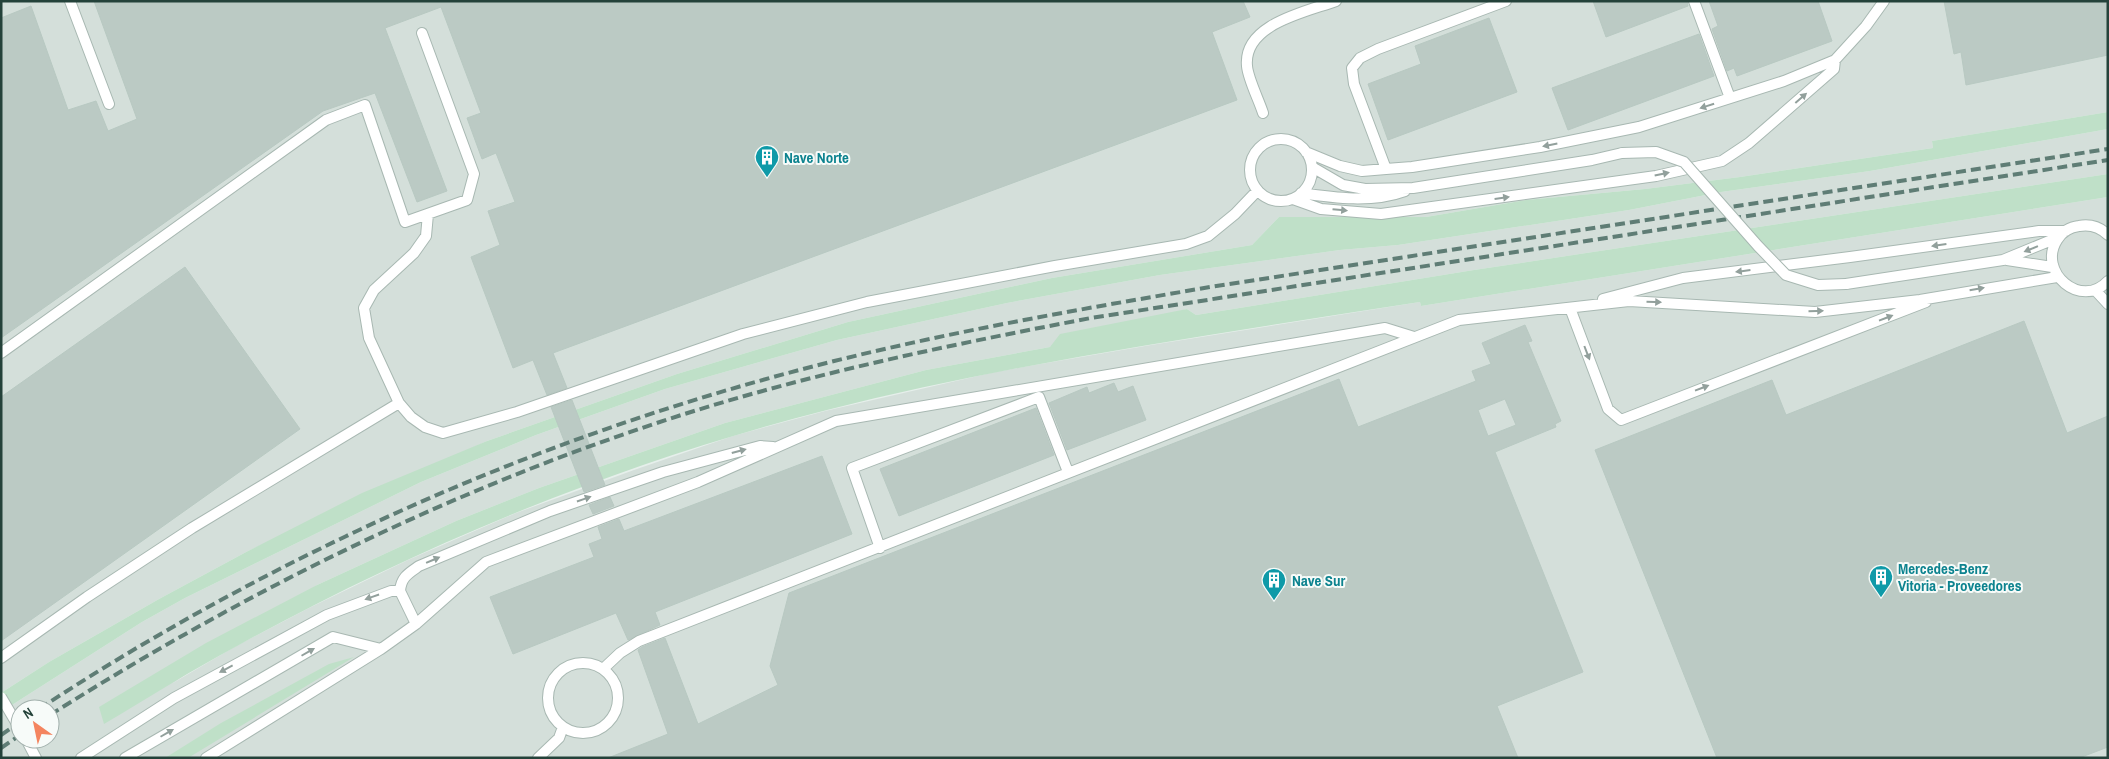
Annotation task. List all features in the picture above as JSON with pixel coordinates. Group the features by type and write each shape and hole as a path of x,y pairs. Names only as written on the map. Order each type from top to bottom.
{"lane":[{"path":"70,1 109,104"},
{"path":"1264,113 1246,67 1248,52 1254,42 1263,31 1274,23 1336,1"},
{"path":"1386,169 1354,84 1352,68 1360,58 1378,49 1506,1"},
{"path":"1694,1 1730,98"},
{"path":"1413,188 1392,196 1362,198 1297,196 1284,201 1274,201 1257,191 1252,183 1249,172 1250,162 1255,152 1263,144 1273,140 1284,139 1294,142 1306,152 1340,166 1362,170 1412,167 1540,147 1639,127 1815,70 1835,60 1866,26 1884,1"},
{"path":"1,353 326,120 365,105 405,222 467,200 474,174 422,33"},
{"path":"1297,196 1322,209 1381,214 1656,176 1722,161 1749,143 1834,69 1835,60"},
{"path":"1297,196 1311,177 1312,167 1306,152"},
{"path":"1312,167 1343,185 1365,189 1413,188 1592,160 1622,153 1656,152 1684,162 1786,275 1818,285 1846,284 2003,260 2026,262 2055,272"},
{"path":"428,214 426,236 422,242 414,253 374,290 364,308 369,338 399,404 411,417 425,427 443,433 517,412 744,334 867,302 1055,266 1186,244 1208,236 1235,214 1257,191"},
{"path":"2095,227 2108,221"},
{"path":"2003,260 2085,225 2095,227 2108,235"},
{"path":"1570,308 1683,278 1850,258 2039,231 2062,234"},
{"path":"2062,234 2054,246 2051,257 2055,272 2064,285 2074,290 2084,291 2095,290 2108,281"},
{"path":"603,669 639,641 1459,320 1628,301 1815,312 1936,296 2055,272"},
{"path":"2095,290 2108,304"},
{"path":"1570,308 1608,409 1621,420 1906,311 1936,296"},
{"path":"206,758 381,649 416,624 486,562 698,482 836,421 1385,328 1414,337"},
{"path":"880,548 852,468 1039,397 1068,472"},
{"path":"1,658 87,597 192,528 399,404"},
{"path":"416,624 400,591 400,583 406,575 420,566 550,511 663,472 760,446 776,448"},
{"path":"81,758 174,698 327,615 383,594 400,591"},
{"path":"125,758 333,638 381,649"},
{"path":"587,663 603,669 615,682 618,694 618,705 614,715 601,729 591,733 582,734 563,727 550,712 548,702 548,692 558,673 575,664 587,663"},
{"path":"1,696 10,712"},
{"path":"538,758 558,738 563,727"}],"shaded area":[{"path":"1,1 2108,1 2108,112 1932,141 1933,148 1740,177 1645,189 1526,200 1426,217 1279,217 1252,245 1052,278 848,322 677,374 487,441 248,551 49,662 1,693"},
{"path":"2108,129 2108,174 1474,270 1196,315 1187,309 1050,347 926,370 725,423 539,488 456,521 317,585 173,683 236,646 309,608 408,560 516,513 733,436 825,411 995,372 1151,345 1420,302 1421,306 2108,197 2108,758 1,758 1,712 10,706 10,749 60,749 60,699 21,699 142,622 185,598 421,482 536,435 665,389 837,340 1007,303 1160,275 1340,250 1398,245 1629,210 1721,192 1870,171"}],"green space":[{"path":"2108,112 2108,129 1870,171 1721,192 1629,210 1398,245 1340,250 1160,275 1007,303 837,340 665,389 536,435 421,482 185,598 142,622 21,699 10,699 10,706 1,712 1,693 49,662 159,599 362,493 487,441 677,374 848,322 1052,278 1252,245 1279,217 1426,217 1526,200 1645,189 1740,177 1933,148 1932,141"},
{"path":"2108,174 2108,197 1421,306 1420,302 1122,349 974,377 827,410 674,454 524,509 378,573 307,609 203,665 104,724 99,707 206,643 317,585 456,521 539,488 725,423 926,370 1050,347 1060,334 1187,309 1196,315 1474,270"},
{"path":"354,657 188,758 165,758 221,723 329,664"}],"building":[{"name":"Nave Norte","path":"94,1 1243,1 1250,17 1212,32 1237,100 553,353 567,388 547,395 533,360 513,368 471,257 500,245 488,211 515,202 496,153 482,159 467,118 481,113 441,7 385,28 447,191 417,202 375,93 323,111 1,338 1,18 31,6 68,110 96,101 108,131 137,119"},
{"path":"1593,1 1687,1 1688,6 1606,37"},
{"path":"1709,1 1818,1 1832,41 1737,76 1734,68 1727,71 1712,29 1718,26"},
{"path":"1944,1 2108,1 2108,55 1966,85 1961,52 1954,54"},
{"path":"1489,18 1517,92 1388,140 1368,84 1421,64 1415,46"},
{"path":"1699,34 1714,76 1568,130 1552,88"},
{"path":"185,267 300,429 1,641 1,397"},
{"name":"Mercedes-Benz Vitoria - Proveedores","path":"2024,321 2067,433 2108,416 2108,747 2079,758 1717,758 1595,450 1772,380 1786,415"},
{"name":"Nave Sur","path":"1525,325 1532,341 1528,342 1561,421 1555,424 1556,427 1495,452 1583,672 1497,706 1518,758 608,758 668,734 638,650 642,647 665,638 698,724 778,685 770,666 789,593 1339,379 1358,427 1476,381 1472,371 1491,364 1482,343","holes":["1505,399 1516,425 1488,436 1478,410"]},
{"path":"1114,383 1118,392 1133,386 1146,420 1067,450 1049,403 1087,387 1089,393"},
{"path":"572,400 605,485 584,492 551,407"},
{"path":"1036,408 1054,455 899,516 880,469"},
{"path":"822,456 852,534 655,612 660,625 628,640 616,613 513,654 490,597 594,557 589,544 602,539 598,527 619,519 624,531"},
{"path":"610,497 614,506 593,514 589,505"}],"railway":[{"path":"55,699 123,656 209,607 297,560 387,517 478,478 570,442 664,410 759,381 871,352 983,328 1210,287 2108,149"},
{"path":"60,709 192,630 264,591 412,519 487,486 564,456 642,428 752,394 921,352 1091,318 2108,160"},
{"path":"1,735 10,729"},
{"path":"1,748 10,742"}],"place":[{"name":"Nave Norte","path":"767,178"},
{"name":"Mercedes-Benz Vitoria - Proveedores","path":"1881,598"},
{"name":"Nave Sur","path":"1274,601"}]}
